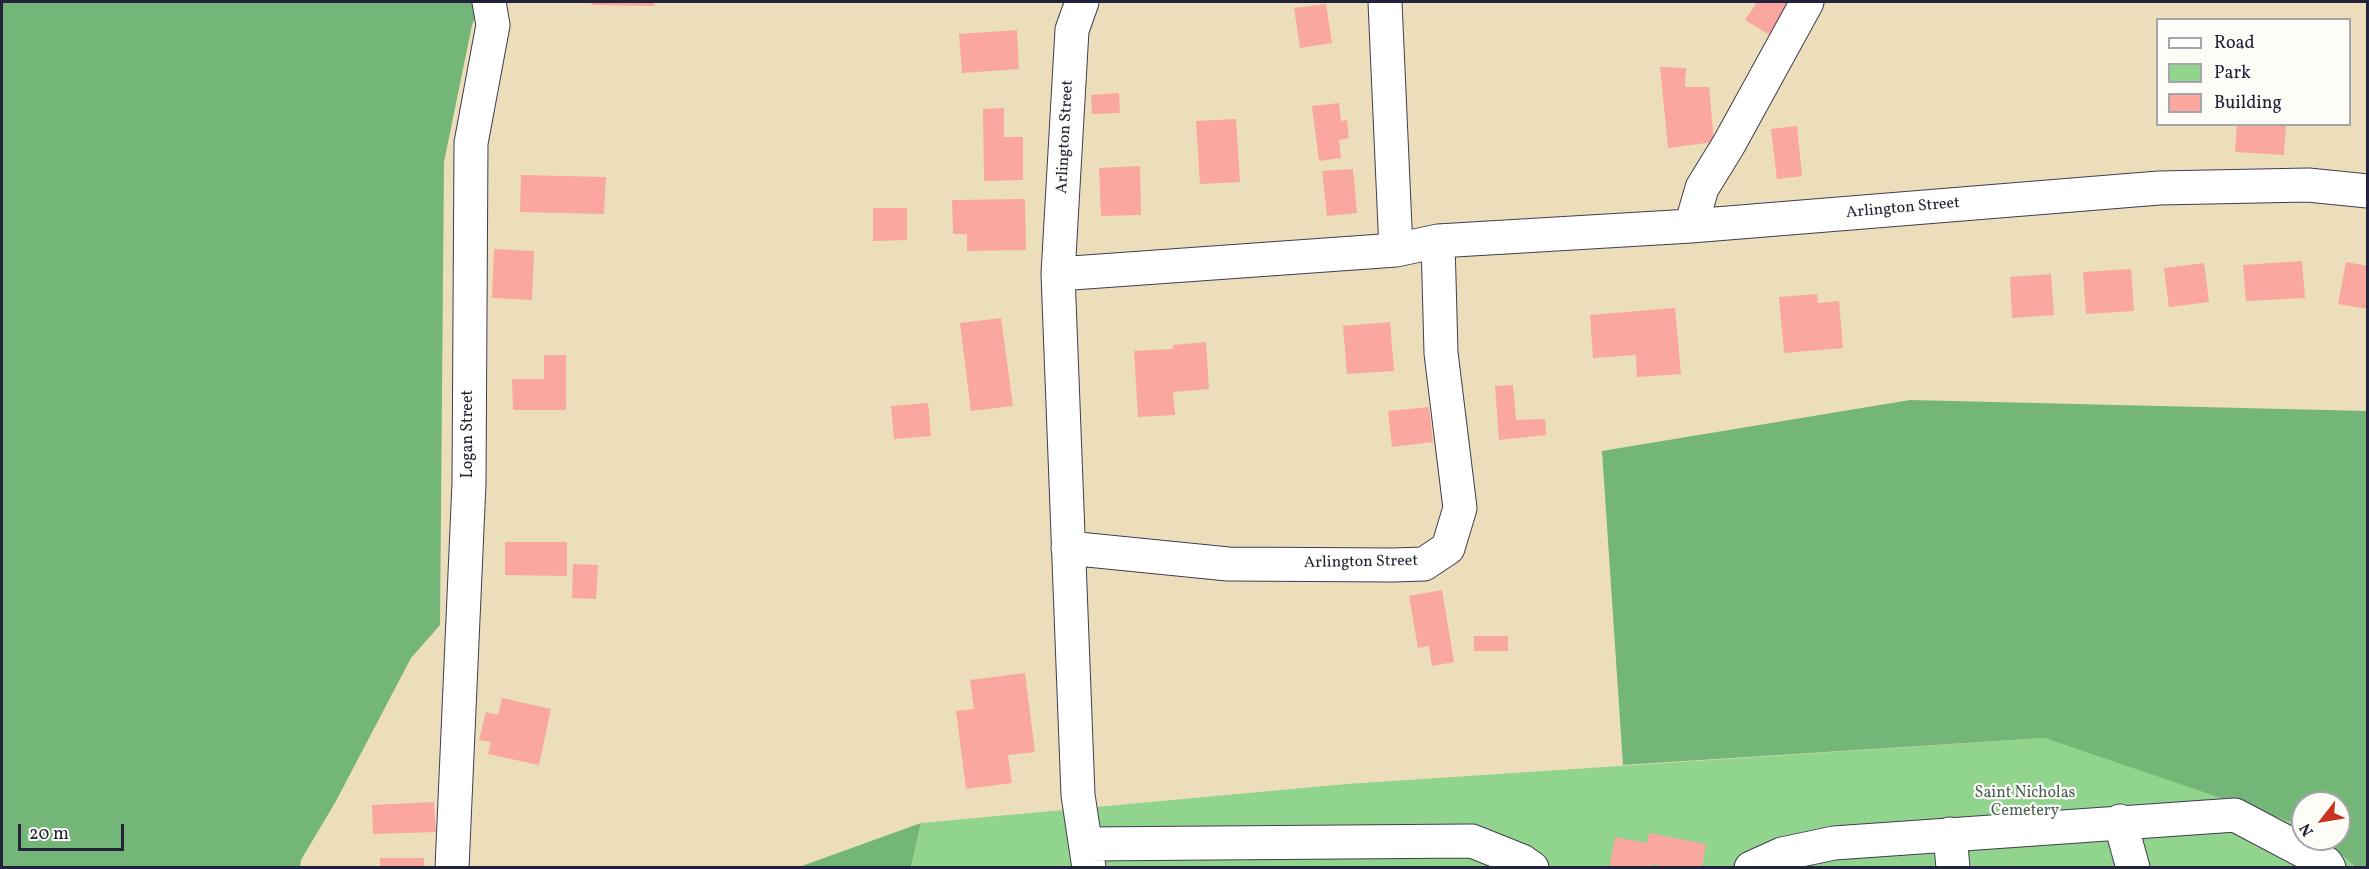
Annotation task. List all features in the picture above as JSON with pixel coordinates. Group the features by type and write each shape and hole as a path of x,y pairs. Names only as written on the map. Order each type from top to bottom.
{"street":[{"name":"Arlington Street","path":"1082,2 1072,30 1058,274 1078,795 1087,856"},
{"path":"1385,2 1396,250"},
{"path":"1691,226 1702,189 1807,2"},
{"name":"Logan Street","path":"452,867 469,483 471,143 495,9"},
{"name":"Arlington Street","path":"1058,274 1396,250 1438,241 1691,226 2159,188 2308,185 2367,191"},
{"name":"Arlington Street","path":"1068,548 1228,564 1381,565 1424,564 1448,548 1460,508 1441,353 1438,241"},
{"path":"1751,867 1782,854 1834,843 2120,821 2235,815 2330,867"},
{"path":"2120,821 2133,867"},
{"path":"1950,834 1953,867"},
{"path":"1087,856 1472,841 1532,867"}],"green space":[{"path":"2,2 474,2 477,13 472,25 444,162 440,625 411,658 336,801 301,860 300,867 2,868"},
{"path":"1910,400 2367,411 2367,867 2356,867 2337,851 2351,851 2351,791 2291,791 2291,822 2044,738 1623,765 1602,451"},
{"name":"Saint Nicholas Cemetery","path":"2044,738 2291,822 2291,851 2337,851 2356,867 911,868 921,823 1347,784"},
{"path":"921,823 911,867 799,867"}],"building":[{"path":"592,2 655,2 654,6 591,5"},
{"path":"1757,2 1802,2 1778,40 1745,20"},
{"path":"1326,4 1332,43 1300,48 1294,8"},
{"path":"1017,30 1019,69 962,73 959,34"},
{"path":"1660,67 1686,68 1685,87 1709,87 1714,142 1668,148"},
{"path":"1119,93 1120,113 1092,114 1091,95"},
{"path":"1339,103 1341,121 1347,120 1349,138 1339,140 1341,158 1319,161 1312,106"},
{"path":"1004,108 1004,137 1023,137 1023,180 984,181 983,109"},
{"path":"1236,119 1240,182 1200,184 1196,121"},
{"path":"1797,126 1802,176 1777,179 1771,129"},
{"path":"2237,126 2286,126 2284,155 2235,152"},
{"path":"1140,166 1141,215 1101,216 1099,168"},
{"path":"1353,169 1357,213 1327,216 1322,171"},
{"path":"521,175 606,177 604,214 520,212"},
{"path":"1025,199 1026,250 967,251 967,234 953,234 952,200"},
{"path":"873,208 907,208 907,240 873,241"},
{"path":"494,249 534,251 532,300 492,298"},
{"path":"2302,261 2305,298 2246,301 2243,265"},
{"path":"2346,262 2368,266 2368,309 2338,304"},
{"path":"2204,263 2209,302 2169,307 2164,268"},
{"path":"2131,269 2134,311 2086,314 2083,272"},
{"path":"2051,274 2054,315 2012,318 2010,277"},
{"path":"1817,294 1818,303 1839,301 1843,348 1784,353 1779,297"},
{"path":"1675,308 1681,374 1637,377 1636,355 1593,358 1590,315"},
{"path":"1001,318 1013,406 971,411 960,323"},
{"path":"1390,322 1394,371 1347,374 1343,326"},
{"path":"1206,342 1209,389 1173,392 1175,415 1138,417 1134,351 1173,349 1173,345"},
{"path":"544,355 566,355 566,410 513,410 512,379 544,379"},
{"path":"1513,385 1516,420 1545,419 1546,435 1499,440 1495,386"},
{"path":"928,403 931,436 894,439 891,406"},
{"path":"1429,407 1433,442 1392,447 1388,411"},
{"path":"505,542 567,542 567,576 505,575"},
{"path":"573,564 598,565 596,599 572,598"},
{"path":"1442,590 1454,662 1432,666 1429,646 1418,648 1409,596"},
{"path":"1474,636 1508,636 1508,651 1474,651"},
{"path":"1025,673 1035,752 1008,755 1012,783 966,789 956,711 974,709 970,680"},
{"path":"502,698 551,709 539,765 488,754 491,742 479,740 486,712 498,715"},
{"path":"434,802 436,832 373,834 372,805"},
{"path":"1649,833 1706,844 1702,868 1670,868 1652,864 1651,868 1609,868 1615,837 1647,843"},
{"path":"380,858 424,858 424,868 380,868"}]}
